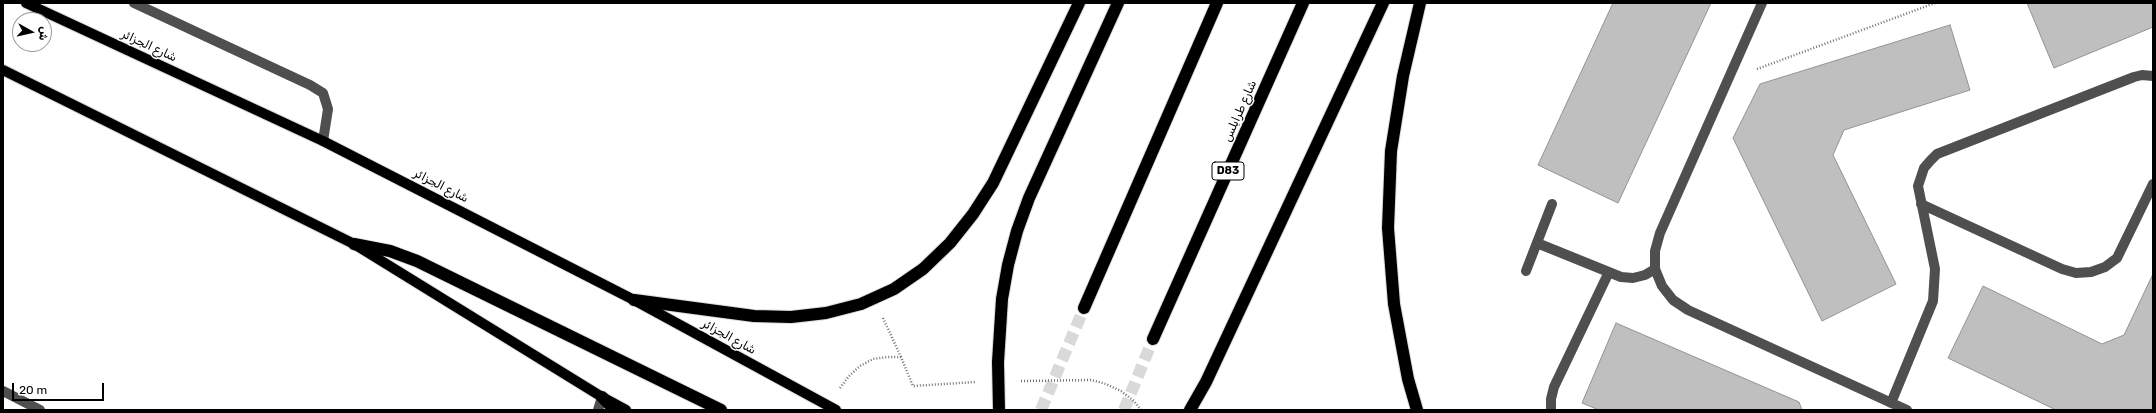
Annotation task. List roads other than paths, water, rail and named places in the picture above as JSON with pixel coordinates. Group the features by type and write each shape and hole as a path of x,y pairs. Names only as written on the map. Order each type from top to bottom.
{"highway":[{"path":"634,300 754,316 790,317 826,313 861,304 894,288 923,269 950,243 973,214 996,176 1079,3"},
{"path":"999,410 998,362 1001,313 1008,264 1017,231 1035,185 1118,3"},
{"path":"1084,308 1218,3"},
{"name":"شارع طرابلس","path":"1153,339 1303,3"},
{"path":"1190,410 1206,382 1383,3"},
{"path":"1417,410 1408,380 1394,304 1388,228 1391,151 1403,76 1420,3"},
{"path":"354,244 390,251 417,261 721,410"},
{"path":"602,397 615,410"}],"main road":[{"name":"شارع الجزائر","path":"26,3 323,141 634,300 836,410"},
{"path":"3,70 354,244 602,397 626,410"}],"street":[{"path":"134,3 310,85 323,94 328,109 323,141"},
{"path":"1762,3 1660,233 1655,251 1655,269 1665,291 1673,300 1688,310 1905,410"},
{"path":"1891,403 1933,301 1935,269 1918,186 1920,176 1924,168 1937,154 2134,77 2142,75 2153,76"},
{"path":"1921,204 2062,269 2076,273 2091,272 2105,267 2116,258 2153,184"},
{"path":"1526,270 1552,204"},
{"path":"1537,243 1608,274 1621,277 1633,278 1645,275 1655,269"},
{"path":"1551,410 1551,399 1554,388 1608,274"},
{"path":"3,391 40,410"},
{"path":"598,410 602,397"}],"tunnel":[{"path":"1041,410 1084,308"},
{"path":"1124,410 1153,339"}]}
